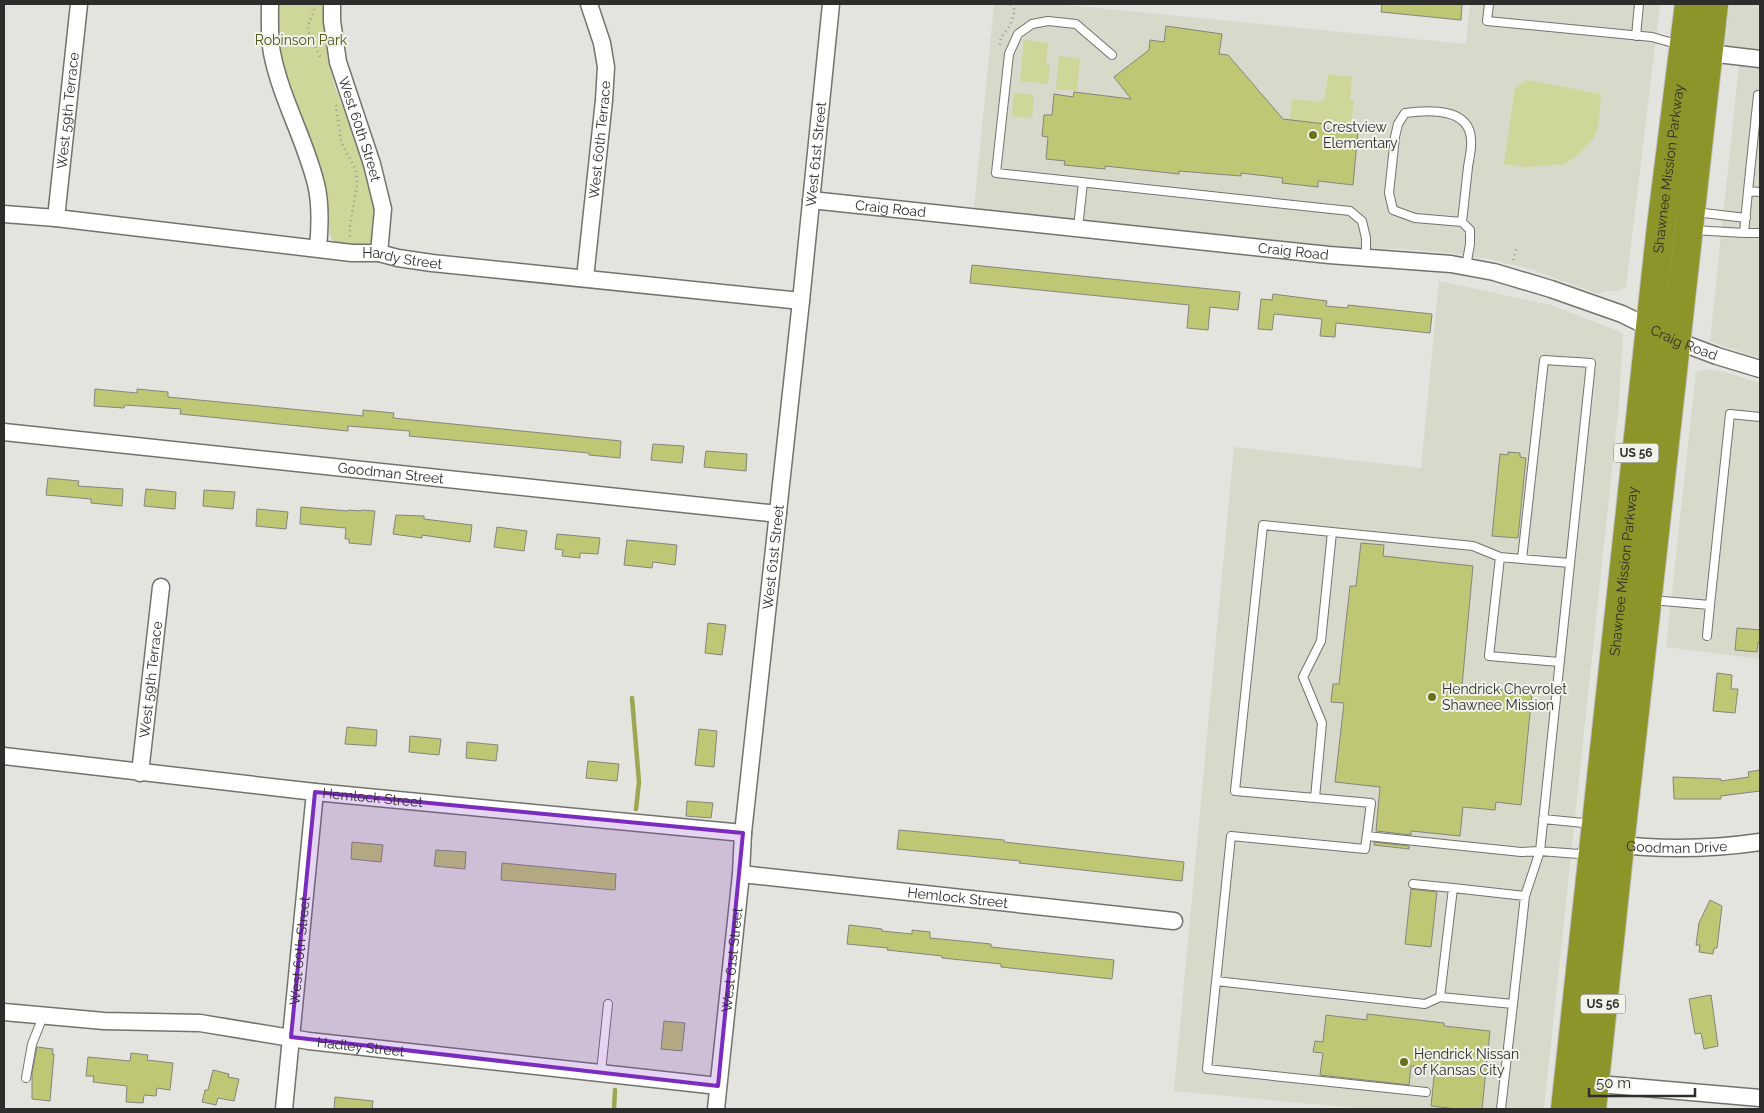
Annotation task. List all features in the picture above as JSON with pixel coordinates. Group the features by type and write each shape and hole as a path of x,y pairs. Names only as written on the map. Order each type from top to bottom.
{"highway":[{"name":"Shawnee Mission Parkway","path":"1565,1109 1647,599 1677,341 1689,220 1697,50 1689,4"},
{"name":"Shawnee Mission Parkway","path":"1593,1096 1607,843 1650,326 1661,226 1697,50 1714,4"}],"street":[{"name":"West 59th Terrace","path":"56,218 79,4"},
{"path":"270,4 272,53 280,85 306,150 316,185 320,209 318,248"},
{"name":"West 60th Street","path":"332,4 332,21 338,62 372,164 383,209 379,253"},
{"name":"West 60th Terrace","path":"585,278 606,67 602,43 589,4"},
{"name":"West 61st Street","path":"718,1109 718,1086 743,833 801,301 831,4"},
{"path":"1697,50 1760,59"},
{"name":"Craig Road","path":"811,200 1329,255 1466,267 1494,272 1551,289 1622,314 1650,326 1677,341 1760,369"},
{"name":"Hardy Street","path":"4,214 56,218 352,253 379,253 432,263 801,301"},
{"name":"Goodman Street","path":"4,432 778,514"},
{"name":"West 59th Terrace","path":"140,773 161,587"},
{"name":"Hemlock Street","path":"4,756 315,792 743,833"},
{"name":"West 60th Street","path":"284,1109 315,792"},
{"name":"Goodman Drive","path":"1607,843 1690,848 1724,847 1760,842"},
{"name":"Hemlock Street","path":"740,874 1174,921"},
{"name":"Hadley Street","path":"4,1012 104,1021 200,1023 319,1042 718,1086"},
{"path":"1568,1081 1593,1096 1760,1098"}],"lane":[{"path":"1488,4 1486,21 1652,37 1697,50"},
{"path":"1636,36 1639,4"},
{"path":"1112,55 1076,24 1048,22 1032,24 1018,34 1009,54 996,173 1350,211 1362,221 1366,238 1366,258"},
{"path":"1744,233 1758,95 1760,95"},
{"path":"1462,222 1472,139 1466,124 1455,116 1439,112 1420,111 1405,113 1398,124 1395,137 1389,193 1393,210 1415,218 1462,222 1470,230 1470,244 1466,267"},
{"path":"1078,228 1083,182"},
{"path":"1748,191 1760,192"},
{"path":"1689,220 1746,218"},
{"path":"1689,220 1744,233 1760,233"},
{"path":"1501,1109 1525,896 1540,850 1591,363 1544,360 1522,560"},
{"path":"1707,636 1730,414 1760,417"},
{"path":"1426,1092 1207,1069 1231,836 1365,849 1371,803 1235,790 1263,525 1473,546 1500,557 1570,563"},
{"path":"1315,798 1322,723 1303,677 1322,641 1332,532"},
{"path":"1500,557 1490,656 1559,662"},
{"path":"1647,599 1710,606"},
{"path":"1367,836 1521,852 1540,850 1579,854 1607,843 1584,823 1543,819"},
{"path":"1412,884 1525,896"},
{"path":"1440,997 1453,888"},
{"path":"1216,981 1425,1004 1440,997 1513,1004"},
{"path":"601,1072 608,1004"},
{"path":"26,1078 32,1044 41,1016"}],"path":[{"path":"315,4 315,10 308,27 323,62"},
{"path":"335,102 341,142 356,170 357,185 350,224 351,242"},
{"path":"1513,260 1517,247"}],"highlighted area":[{"path":"315,792 743,833 718,1086 291,1037"}],"shaded area":[{"name":"Crestview Elementary","path":"994,4 1055,4 1466,44 1470,4 1660,4 1626,287 1617,291 1605,291 1598,294 1533,270 1493,260 1451,253 1402,249 1348,248 974,209"},
{"path":"1730,4 1760,4 1760,51 1725,47"},
{"path":"1739,65 1760,68 1760,358 1710,341"},
{"path":"1439,281 1551,305 1623,333 1619,403 1544,1109 1367,1109 1174,1091 1234,447 1421,468"},
{"path":"1707,369 1725,372 1760,383 1760,659 1666,647 1696,372"}],"green space":[{"name":"Robinson Park","path":"279,4 325,4 325,34 334,83 366,169 377,219 374,237 364,246 348,246 332,240 329,230 329,214 325,192 278,56 276,33"},
{"path":"1024,40 1048,43 1046,64 1050,65 1048,84 1020,81"},
{"path":"1059,56 1080,59 1077,91 1056,89"},
{"path":"1328,74 1352,77 1350,100 1354,101 1351,126 1290,120 1292,99 1321,102 1322,99 1325,99"},
{"path":"1526,80 1601,94 1599,123 1594,138 1579,154 1564,164 1526,167 1504,164 1515,89"},
{"path":"1014,93 1034,95 1032,118 1012,116"}],"building":[{"path":"1382,4 1462,4 1461,20 1381,12"},
{"name":"Crestview Elementary","path":"1166,26 1222,34 1219,54 1228,55 1283,119 1325,124 1325,128 1358,131 1353,185 1318,181 1318,187 1282,183 1283,178 1241,173 1241,176 1179,171 1179,174 1105,166 1105,169 1064,165 1065,161 1046,159 1048,137 1042,136 1044,115 1052,115 1054,94 1073,97 1074,92 1131,99 1114,77 1149,50 1150,40 1164,42"},
{"path":"972,265 1240,292 1238,310 1210,307 1208,330 1187,328 1189,305 970,283"},
{"path":"1273,294 1327,301 1326,306 1348,308 1348,305 1432,314 1430,333 1336,323 1335,337 1320,336 1322,319 1274,314 1272,330 1258,329 1261,299 1272,300"},
{"path":"95,389 137,393 137,389 168,392 168,397 363,416 363,410 394,413 393,418 621,441 620,458 589,455 589,453 409,436 410,431 348,426 348,431 180,414 181,409 125,405 124,408 94,406"},
{"path":"653,444 684,446 682,463 651,460"},
{"path":"706,451 747,454 746,471 704,467"},
{"path":"1508,452 1520,453 1520,457 1526,458 1518,538 1492,536 1500,454 1508,455"},
{"path":"48,478 79,481 78,486 123,489 122,506 91,503 91,499 46,495"},
{"path":"146,489 176,492 175,509 144,506"},
{"path":"204,490 235,492 233,509 203,506"},
{"path":"301,507 375,511 371,545 349,543 349,539 345,539 346,528 300,524"},
{"path":"257,509 288,512 286,529 256,526"},
{"path":"396,515 424,516 424,519 472,525 470,542 422,535 422,538 393,534"},
{"path":"497,527 527,531 524,551 494,547"},
{"path":"557,534 600,538 598,554 580,553 580,558 562,556 563,550 555,549"},
{"path":"627,540 677,545 675,565 653,562 652,568 624,565"},
{"name":"Hendrick Chevrolet Shawnee Mission","path":"1361,543 1384,545 1383,556 1473,566 1462,686 1532,693 1521,805 1496,802 1495,810 1463,807 1460,836 1411,831 1411,835 1376,831 1380,787 1335,782 1344,703 1331,702 1333,684 1339,684 1350,586 1356,586"},
{"path":"708,623 726,625 722,655 705,653"},
{"path":"1737,628 1760,630 1760,642 1758,642 1757,652 1735,650"},
{"path":"1717,673 1732,675 1731,689 1738,689 1735,713 1713,711"},
{"path":"347,727 377,730 376,746 345,744"},
{"path":"699,729 717,731 714,767 695,765"},
{"path":"410,736 441,739 439,755 409,752"},
{"path":"467,742 498,745 496,761 466,758"},
{"path":"588,761 619,764 617,781 586,778"},
{"path":"1760,770 1760,791 1721,796 1721,799 1674,799 1673,777 1721,779 1721,781 1749,777 1748,772"},
{"path":"687,801 713,803 711,818 686,816"},
{"path":"899,830 1004,840 1004,842 1184,862 1182,881 1019,863 1020,861 897,849"},
{"path":"352,842 383,845 381,862 351,859"},
{"path":"1374,842 1409,846 1409,849 1374,845"},
{"path":"436,850 466,852 465,869 434,866"},
{"path":"502,863 616,874 615,890 501,880"},
{"path":"1411,889 1437,892 1431,947 1405,944"},
{"path":"1710,900 1722,906 1717,948 1714,948 1713,954 1699,952 1700,945 1696,945 1699,923"},
{"path":"849,925 912,934 912,930 930,932 930,938 991,944 991,947 1114,960 1112,979 1001,967 1001,964 942,958 942,956 887,950 888,948 847,944"},
{"path":"1711,995 1718,1046 1704,1049 1701,1033 1695,1034 1689,999"},
{"name":"Hendrick Nissan of Kansas City","path":"1367,1014 1444,1023 1444,1026 1490,1031 1482,1109 1431,1106 1435,1068 1411,1066 1409,1085 1320,1075 1323,1053 1313,1052 1315,1041 1323,1042 1326,1015 1367,1020"},
{"path":"664,1021 685,1023 682,1051 661,1049"},
{"path":"37,1047 53,1049 50,1101 32,1099 32,1074"},
{"path":"131,1053 148,1055 147,1060 173,1063 170,1090 157,1088 156,1096 144,1095 143,1103 126,1102 127,1086 93,1082 94,1076 86,1076 88,1057 130,1061"},
{"path":"213,1070 229,1074 228,1077 239,1079 234,1101 218,1098 216,1105 202,1102 205,1090 208,1090"},
{"path":"335,1097 373,1101 372,1109 334,1109"}],"waterway":[{"path":"632,698 639,782 636,809"},
{"path":"614,1109 615,1090"}],"place":[{"name":"Crestview Elementary","path":"1313,135"},
{"name":"Hendrick Chevrolet Shawnee Mission","path":"1432,697"},
{"name":"Hendrick Nissan of Kansas City","path":"1404,1062"}]}
